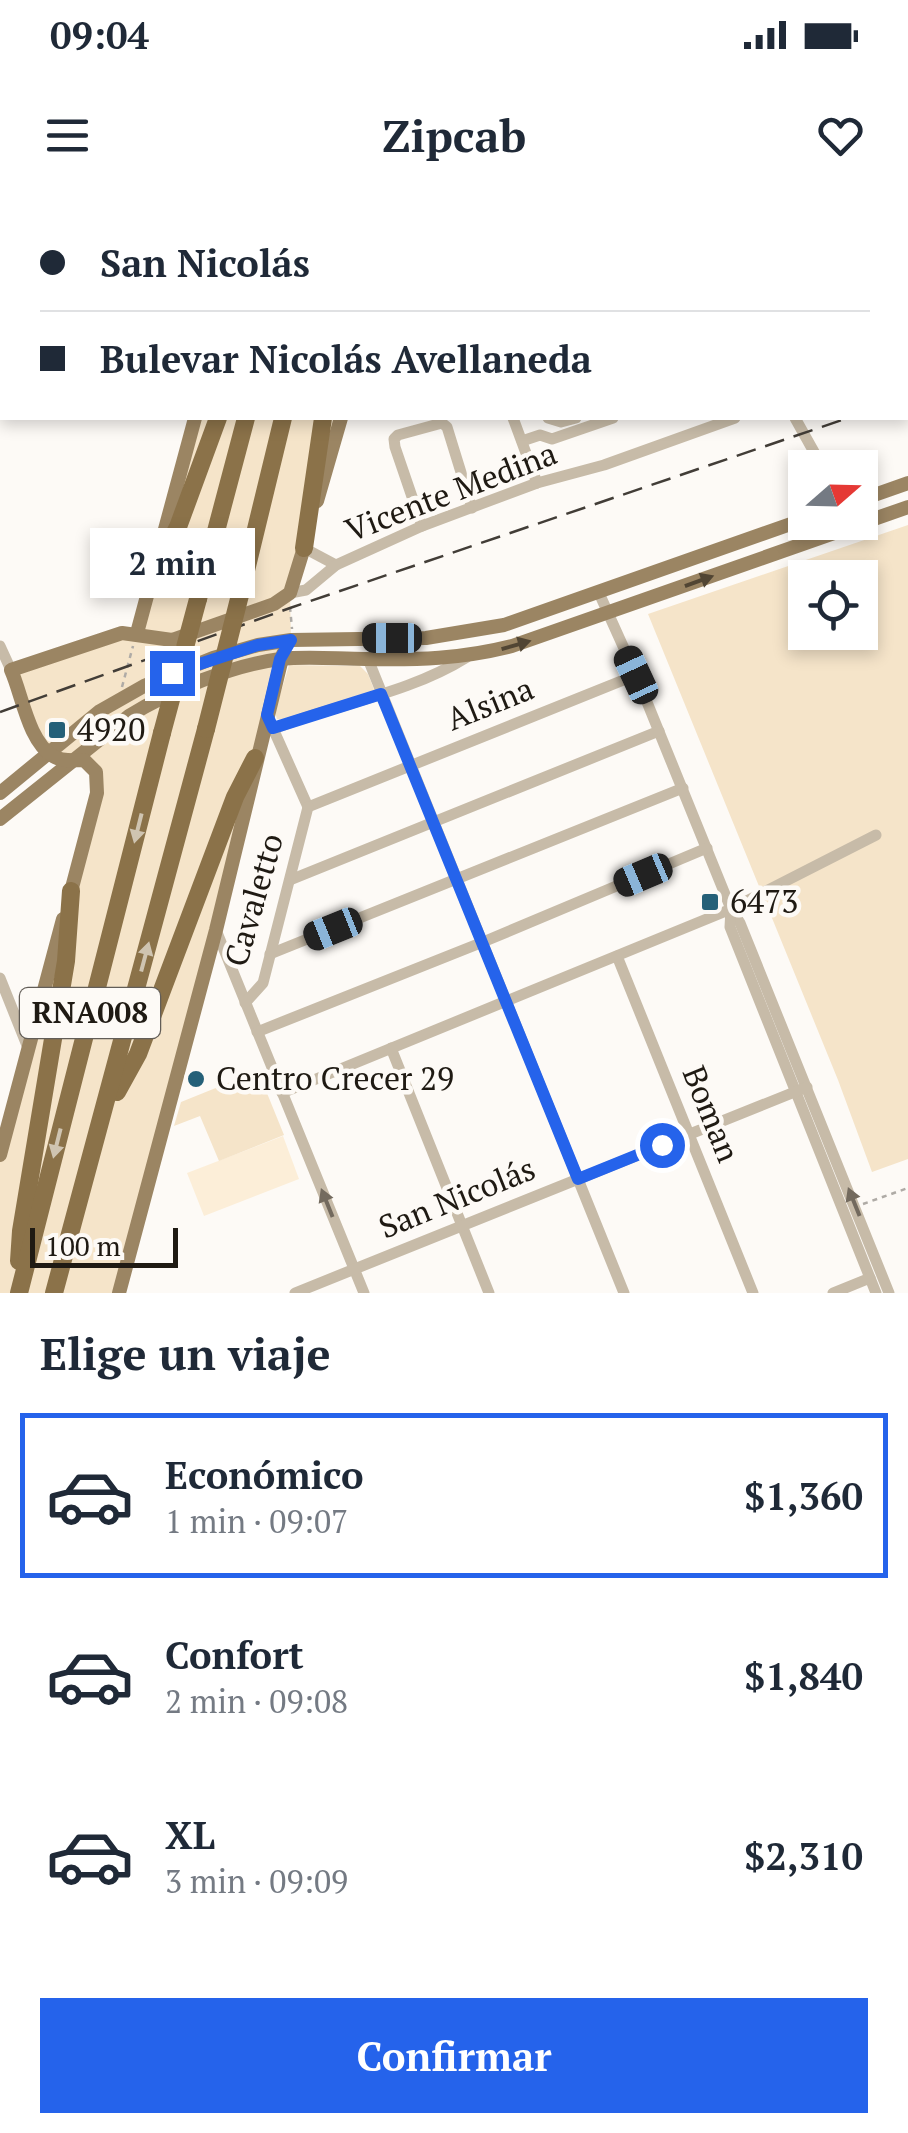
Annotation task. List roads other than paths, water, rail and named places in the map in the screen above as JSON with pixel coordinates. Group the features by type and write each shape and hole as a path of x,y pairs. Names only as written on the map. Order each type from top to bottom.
{"highway":[{"path":"154,573 178,527 217,420"},
{"name":"RNA008","path":"18,1293 245,420"},
{"name":"RNA008","path":"54,1293 206,729 283,420"},
{"path":"304,548 323,420"},
{"path":"102,1119 138,1054 235,797 256,758"},
{"path":"18,1293 21,1230 66,962 71,891"}],"main road":[{"path":"137,633 193,420"},
{"path":"290,601 339,420"},
{"path":"878,493 908,482"},
{"path":"878,516 908,507"},
{"path":"0,793 100,711 172,673 213,658 291,640 464,634 599,593 788,525"},
{"path":"0,819 150,702 192,685 280,659 467,657 608,614 808,540"},
{"name":"Vicente Medina","path":"6,664 108,636 137,633 172,640 290,601"},
{"path":"120,1293 216,930 256,758 270,722 280,659 291,640"},
{"path":"0,1155 98,781 92,764 48,754 6,664"}],"street":[{"path":"514,420 538,483"},
{"name":"Vicente Medina","path":"522,441 540,435 552,439 608,420"},
{"name":"Vicente Medina","path":"290,601 336,565 422,526 729,420"},
{"path":"796,420 812,450"},
{"path":"422,526 396,447 394,439 398,436 442,423 448,427 472,508"},
{"path":"304,548 336,565"},
{"path":"599,593 731,909 730,927 856,1207 890,1293"},
{"path":"0,646 6,664"},
{"path":"308,807 270,722 381,694 467,657"},
{"path":"368,660 624,1293"},
{"name":"Alsina","path":"308,807 636,675"},
{"path":"290,880 659,731"},
{"path":"270,954 682,788"},
{"name":"Cavaletto","path":"246,1003 262,983 308,807"},
{"path":"282,1093 731,909 876,835"},
{"path":"257,1032 707,848"},
{"path":"216,930 364,1293"},
{"name":"Boman","path":"617,956 753,1293"},
{"path":"0,978 28,1048"},
{"path":"390,1048 489,1293"},
{"path":"801,1089 876,1293"},
{"name":"San Nicolás","path":"295,1293 801,1089"},
{"path":"832,1293 870,1278"}],"railway":[{"path":"0,712 290,608 842,420"}],"place":[{"name":"4920","path":"57,730"},
{"name":"6473","path":"710,902"},
{"name":"Centro Crecer 29","path":"196,1079"}]}
